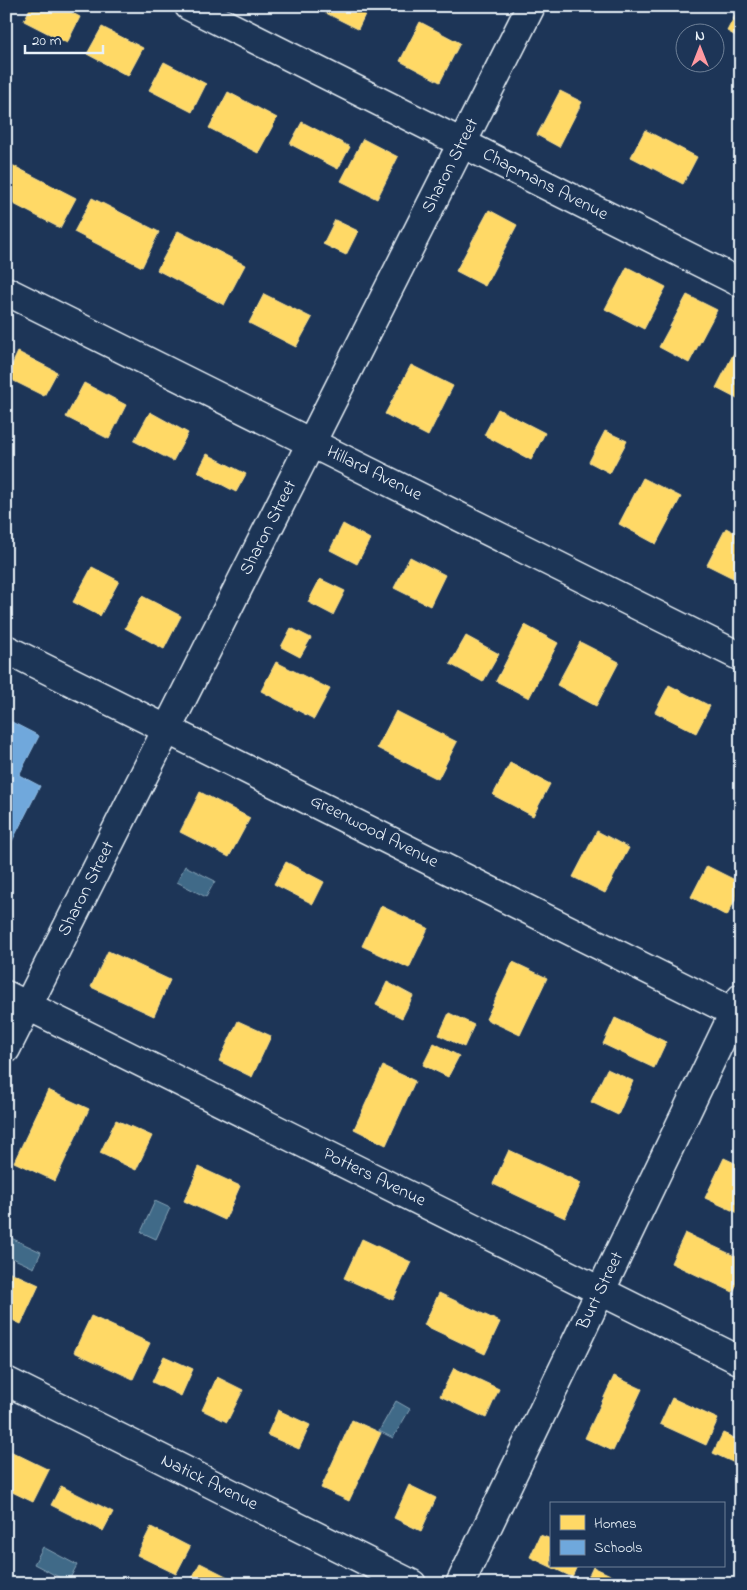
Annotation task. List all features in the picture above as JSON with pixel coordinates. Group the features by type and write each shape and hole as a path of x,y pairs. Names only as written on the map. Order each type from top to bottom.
{"street":[{"name":"Chapmans Avenue","path":"189,6 741,284"},
{"name":"Sharon Street","path":"6,1049 17,1001 167,729 531,6"},
{"name":"Hillard Avenue","path":"6,291 741,657"},
{"name":"Greenwood Avenue","path":"6,649 738,1009"},
{"name":"Potters Avenue","path":"17,1001 741,1361"},
{"name":"Burt Street","path":"460,1584 738,1009"},
{"name":"Natick Avenue","path":"6,1381 412,1584"}],"water":[{"path":"185,866 215,881 206,897 177,882"},
{"path":"155,1201 170,1208 156,1239 141,1232"},
{"path":"9,1237 41,1252 34,1268 6,1255 6,1243"},
{"path":"396,1401 410,1409 393,1438 379,1431"},
{"path":"43,1547 77,1565 68,1582 34,1564"}],"building: Homes":[{"path":"31,6 59,6 80,17 67,43 24,21"},
{"path":"322,6 369,6 358,29 320,10"},
{"path":"741,7 741,39 727,31"},
{"path":"420,22 460,43 440,82 400,61"},
{"path":"102,27 143,48 128,76 87,54"},
{"path":"164,62 206,84 192,112 149,90"},
{"path":"560,91 582,102 559,147 537,135"},
{"path":"228,92 277,118 258,153 209,128"},
{"path":"302,122 350,147 338,169 290,144"},
{"path":"645,130 697,157 683,184 631,157"},
{"path":"363,139 398,157 377,199 341,181"},
{"path":"6,162 76,198 60,228 6,200"},
{"path":"92,198 159,232 142,267 74,232"},
{"path":"489,210 517,225 485,286 456,271"},
{"path":"335,220 358,231 346,255 323,244"},
{"path":"178,231 245,265 224,305 157,270"},
{"path":"627,267 666,287 644,329 605,309"},
{"path":"264,294 312,318 296,347 249,323"},
{"path":"687,295 717,310 689,363 659,347"},
{"path":"741,339 741,401 716,388"},
{"path":"18,352 57,372 44,396 6,377"},
{"path":"411,365 453,386 428,436 385,414"},
{"path":"84,383 126,405 109,439 66,417"},
{"path":"498,409 545,433 531,460 484,435"},
{"path":"150,412 188,433 173,461 134,441"},
{"path":"605,431 627,441 610,473 589,462"},
{"path":"207,454 246,474 236,492 198,472"},
{"path":"643,478 681,497 656,544 619,524"},
{"path":"343,524 370,539 357,564 330,550"},
{"path":"726,528 741,536 741,582 707,565"},
{"path":"410,557 445,575 430,606 394,588"},
{"path":"92,567 119,581 100,616 73,602"},
{"path":"320,579 345,591 333,615 308,602"},
{"path":"142,596 181,616 164,649 125,628"},
{"path":"525,625 558,643 529,698 496,681"},
{"path":"291,628 311,638 300,657 281,647"},
{"path":"466,636 499,654 483,682 450,664"},
{"path":"580,642 619,662 596,706 557,685"},
{"path":"276,662 330,689 314,719 261,691"},
{"path":"669,685 710,706 696,733 655,712"},
{"path":"396,711 457,742 438,779 377,748"},
{"path":"510,763 550,784 533,816 493,795"},
{"path":"200,792 250,818 229,857 180,832"},
{"path":"597,831 629,848 605,893 573,877"},
{"path":"286,862 324,882 313,904 274,884"},
{"path":"707,866 741,883 741,888 727,916 691,897"},
{"path":"381,906 428,928 409,968 362,946"},
{"path":"108,951 170,980 154,1016 91,987"},
{"path":"513,962 547,978 520,1035 486,1019"},
{"path":"387,982 413,996 402,1018 376,1005"},
{"path":"449,1013 474,1025 464,1047 439,1035"},
{"path":"615,1018 666,1042 654,1068 603,1044"},
{"path":"238,1021 271,1036 252,1077 219,1061"},
{"path":"434,1043 459,1056 448,1077 423,1065"},
{"path":"383,1066 415,1081 386,1145 354,1129"},
{"path":"607,1069 633,1081 618,1115 591,1102"},
{"path":"48,1090 89,1109 55,1181 14,1162"},
{"path":"116,1120 152,1136 136,1170 100,1153"},
{"path":"509,1150 581,1183 565,1218 493,1184"},
{"path":"724,1158 741,1166 741,1206 738,1213 705,1198"},
{"path":"199,1167 240,1186 225,1220 184,1201"},
{"path":"685,1233 741,1259 741,1275 733,1292 671,1263"},
{"path":"362,1239 411,1262 393,1300 344,1278"},
{"path":"6,1270 39,1285 21,1324 6,1317"},
{"path":"439,1293 500,1322 485,1354 424,1325"},
{"path":"91,1316 150,1343 133,1379 74,1352"},
{"path":"164,1356 193,1369 181,1396 152,1382"},
{"path":"454,1368 499,1389 486,1418 440,1396"},
{"path":"614,1376 642,1389 613,1451 585,1438"},
{"path":"217,1377 243,1390 227,1422 202,1410"},
{"path":"672,1398 718,1419 706,1445 660,1424"},
{"path":"278,1410 310,1425 299,1449 267,1435"},
{"path":"352,1420 381,1433 349,1501 321,1488"},
{"path":"723,1433 741,1441 741,1466 713,1453"},
{"path":"6,1449 49,1470 33,1502 6,1489"},
{"path":"409,1485 436,1498 421,1531 394,1518"},
{"path":"61,1486 113,1512 103,1531 51,1505"},
{"path":"151,1527 190,1547 176,1574 137,1555"},
{"path":"540,1535 550,1539 550,1567 530,1557"},
{"path":"200,1563 240,1583 189,1584"},
{"path":"553,1568 576,1568 572,1577"},
{"path":"593,1568 595,1568 630,1584 585,1584"}],"building: Schools":[{"path":"6,719 39,736 19,775 40,786 6,853"}]}
